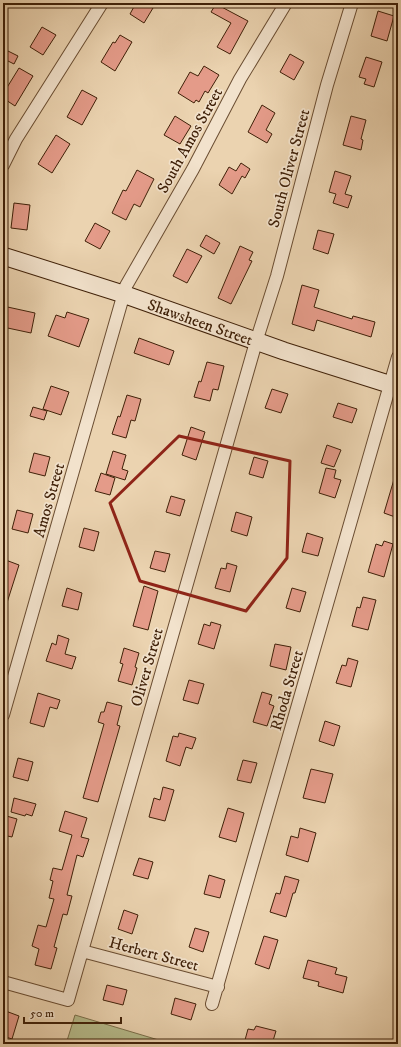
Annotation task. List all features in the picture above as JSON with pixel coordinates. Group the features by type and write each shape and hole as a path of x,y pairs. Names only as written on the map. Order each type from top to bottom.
{"main road":[{"name":"Shawsheen Street","path":"3,256 123,294 256,342 394,385"}],"street":[{"path":"3,165 16,139 102,3"},
{"name":"South Amos Street","path":"123,294 193,169 240,79 286,3"},
{"name":"South Oliver Street","path":"256,342 277,276 327,85 352,3"},
{"name":"Amos Street","path":"3,715 123,294"},
{"name":"Oliver Street","path":"3,982 68,1000 256,342"},
{"name":"Rhoda Street","path":"212,1004 394,385 398,357"},
{"name":"Herbert Street","path":"82,950 218,987"}],"highlighted area":[{"path":"179,436 290,461 287,558 246,611 140,581 110,503"}],"green space":[{"path":"75,1015 172,1044 66,1044"}],"building":[{"path":"136,3 156,3 144,23 130,14"},
{"path":"216,4 248,21 230,54 217,47 231,23 211,12"},
{"path":"378,11 394,16 387,41 371,36"},
{"path":"42,27 56,35 43,55 30,47"},
{"path":"120,35 132,42 115,71 101,62 113,42 115,43"},
{"path":"8,51 18,56 14,64 4,59"},
{"path":"290,54 304,62 294,80 280,72"},
{"path":"366,57 382,62 374,87 364,84 366,79 359,77"},
{"path":"204,66 219,75 208,93 205,91 199,102 196,100 194,103 178,93 190,72 198,76"},
{"path":"19,68 33,76 15,106 3,98 3,94"},
{"path":"82,90 97,98 82,125 67,117"},
{"path":"262,105 275,113 266,130 272,134 267,143 248,132"},
{"path":"175,116 191,126 180,144 164,135"},
{"path":"351,116 366,120 361,139 363,140 361,150 343,145"},
{"path":"56,135 70,144 52,173 38,164"},
{"path":"241,163 250,169 245,178 242,176 232,194 219,185 229,167 236,171"},
{"path":"137,170 154,179 140,207 134,204 126,220 112,213 123,190 126,191"},
{"path":"335,171 351,176 345,194 352,196 348,208 333,203 336,194 329,192"},
{"path":"14,203 30,205 27,230 11,228"},
{"path":"95,223 110,231 100,249 85,241"},
{"path":"318,230 334,234 328,254 313,249"},
{"path":"206,235 220,243 214,254 200,246"},
{"path":"240,246 253,252 249,260 252,261 231,304 218,298"},
{"path":"187,249 202,256 187,283 173,276"},
{"path":"302,285 319,290 314,307 352,319 353,316 375,322 371,337 317,320 314,331 292,324"},
{"path":"3,306 35,313 31,333 3,327"},
{"path":"67,312 89,319 79,347 48,336 56,315 65,318"},
{"path":"139,338 174,351 169,365 134,353"},
{"path":"207,362 224,366 218,390 213,389 210,401 194,397 199,381 201,382"},
{"path":"51,386 69,392 61,415 43,409"},
{"path":"272,389 288,394 281,413 265,408"},
{"path":"127,395 141,399 135,421 131,420 126,438 112,434 118,416 120,417"},
{"path":"338,403 357,409 352,423 333,417"},
{"path":"33,407 47,411 44,420 30,416"},
{"path":"191,427 205,432 196,460 182,455"},
{"path":"327,445 341,450 334,467 321,463"},
{"path":"113,451 126,455 122,469 128,471 125,480 106,474"},
{"path":"34,453 50,457 45,476 29,472"},
{"path":"254,457 268,461 263,478 249,474"},
{"path":"326,468 336,470 334,478 341,480 335,498 319,493"},
{"path":"101,473 115,478 110,495 95,491"},
{"path":"395,476 398,476 398,518 384,513"},
{"path":"171,496 185,500 180,516 166,512"},
{"path":"17,510 33,514 28,533 12,529"},
{"path":"236,512 252,517 247,536 231,531"},
{"path":"84,528 99,532 94,551 79,547"},
{"path":"307,533 323,538 318,556 302,552"},
{"path":"384,541 393,544 384,577 368,572 376,544 382,546"},
{"path":"155,551 170,554 165,572 150,568"},
{"path":"3,559 19,565 5,609 3,609"},
{"path":"227,563 237,566 230,592 215,588 221,568 226,569"},
{"path":"144,586 158,591 148,630 133,626"},
{"path":"67,588 82,593 78,610 62,606"},
{"path":"292,588 306,592 300,612 286,608"},
{"path":"363,597 376,600 368,630 352,626 357,607 360,608"},
{"path":"211,622 221,625 214,649 198,644 204,624 210,626"},
{"path":"58,635 69,639 65,654 76,657 72,669 46,661 52,643 56,645"},
{"path":"275,644 291,647 286,670 270,666"},
{"path":"124,648 139,653 135,667 137,668 132,685 118,681 123,664 120,663"},
{"path":"348,658 358,661 351,687 336,683 342,665 346,666"},
{"path":"189,680 204,684 198,704 183,700"},
{"path":"262,692 272,695 269,704 274,706 267,726 253,722"},
{"path":"38,693 60,700 57,709 50,707 44,727 30,723"},
{"path":"107,702 122,706 117,725 120,726 98,802 83,798 104,724 98,722 101,712 104,712"},
{"path":"325,721 340,726 334,746 319,741"},
{"path":"179,733 196,738 192,749 186,747 180,766 166,761 173,736 178,737"},
{"path":"18,758 33,762 28,781 13,777"},
{"path":"243,760 257,763 251,783 237,780"},
{"path":"311,769 333,774 325,803 303,798"},
{"path":"163,787 174,790 165,821 149,817 154,798 160,800"},
{"path":"14,798 36,804 32,816 26,814 25,816 11,812"},
{"path":"228,808 244,813 236,842 219,837"},
{"path":"65,811 87,818 81,837 89,839 83,857 77,855 67,895 72,896 67,915 63,914 54,947 57,948 51,969 35,965 39,949 32,946 38,925 46,927 54,899 49,898 53,881 50,880 53,868 62,870 72,835 59,831"},
{"path":"3,815 17,819 12,837 3,835"},
{"path":"300,828 316,833 308,862 286,855 291,836 298,838"},
{"path":"139,858 153,862 148,879 133,875"},
{"path":"209,875 225,880 220,898 204,894"},
{"path":"285,876 299,880 295,893 293,893 286,917 270,912 276,893 280,894"},
{"path":"124,910 138,915 132,934 118,929"},
{"path":"195,928 209,932 203,952 189,947"},
{"path":"264,936 278,940 269,969 255,964"},
{"path":"308,960 337,968 335,974 347,977 343,993 318,986 319,982 303,978"},
{"path":"107,985 127,990 123,1005 103,1000"},
{"path":"175,998 196,1004 191,1020 171,1014"},
{"path":"3,1010 19,1016 12,1039 3,1036"},
{"path":"256,1026 276,1031 272,1044 259,1044 245,1040 248,1029 254,1030"}]}
